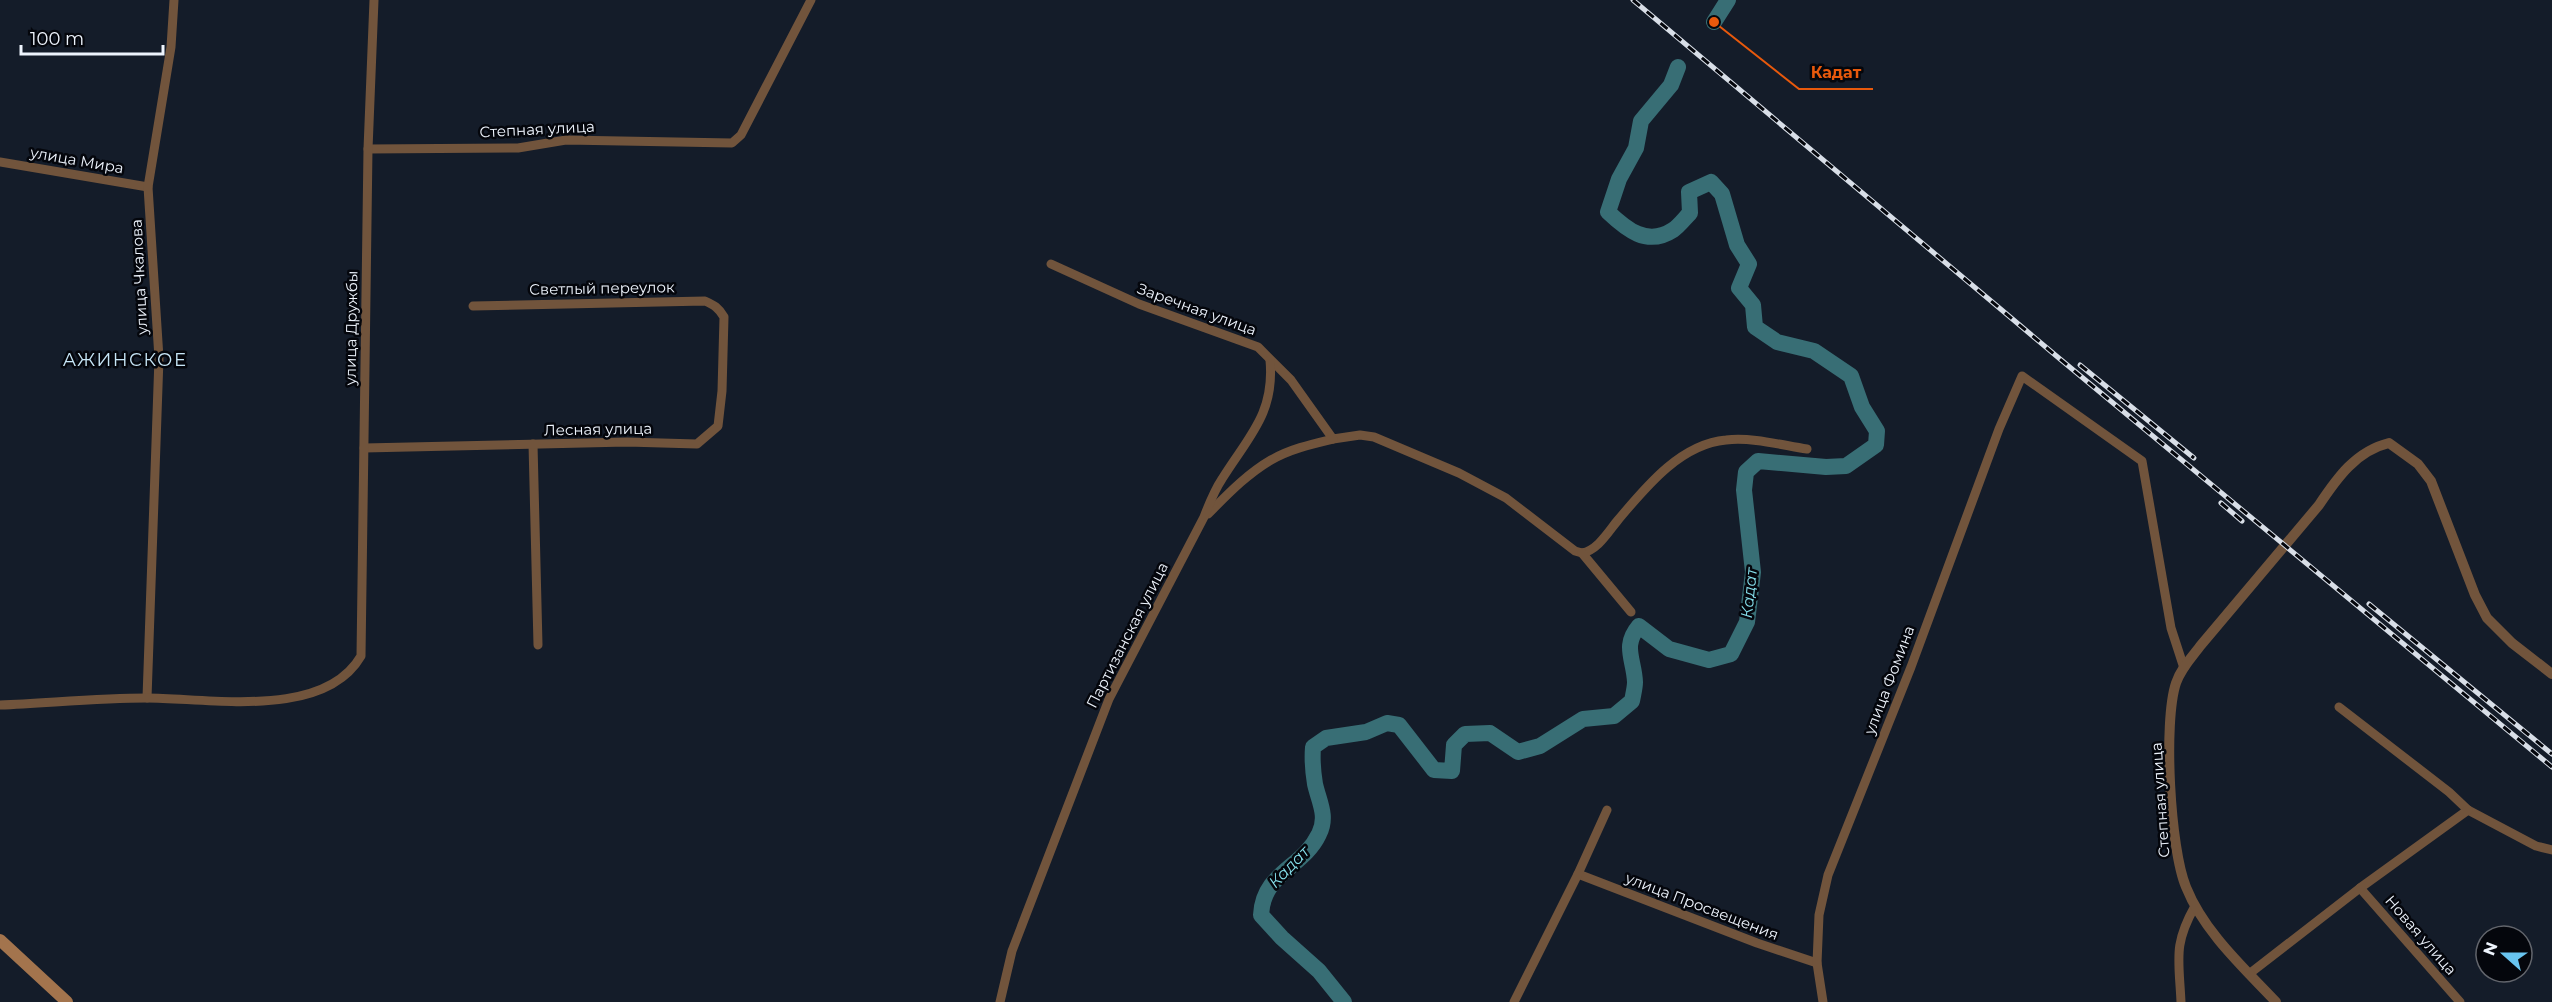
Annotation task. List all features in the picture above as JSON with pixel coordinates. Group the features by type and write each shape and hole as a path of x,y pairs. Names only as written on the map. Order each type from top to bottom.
{"main road":[{"path":"0,940 67,1002"}],"street":[{"name":"улица Чкалова","path":"147,698 159,358 148,187 171,47 174,0"},
{"name":"улица Дружбы","path":"147,698 242,703 267,702 304,695 342,680 353,670 362,656 368,149 374,0"},
{"name":"Степная улица","path":"368,149 518,148 566,140 732,143 741,135 811,0"},
{"name":"улица Мира","path":"0,162 148,187"},
{"name":"Заречная улица","path":"1052,264 1138,304 1248,342 1265,353 1291,380 1333,439"},
{"name":"Светлый переулок","path":"473,306 705,301 720,309 724,317"},
{"name":"Лесная улица","path":"364,448 627,442 697,444 718,426 722,391 724,317"},
{"name":"Партизанская улица","path":"1000,1002 1012,951 1109,699 1204,518 1223,477 1250,441 1262,418 1269,399 1272,381 1270,360"},
{"name":"улица Фомина","path":"1823,1002 1817,963 1820,915 1828,875 1911,667 1999,429 2022,376 2142,461 2171,627 2184,668"},
{"path":"1204,518 1244,479 1272,459 1333,439 1360,435 1374,437 1416,453 1506,498 1575,551 1582,553 1631,612"},
{"path":"1582,553 1595,547 1644,489 1665,471 1702,447 1725,440 1745,440 1808,449"},
{"name":"Степная улица","path":"2276,1002 2218,939 2185,887 2175,843 2170,747 2173,697 2184,668 2245,590 2319,505 2335,481 2373,447 2389,443 2418,464 2431,482 2475,595 2487,618 2512,643 2552,674"},
{"path":"532,444 538,645"},
{"path":"0,705 147,698"},
{"path":"2339,707 2468,810 2536,846 2552,850"},
{"path":"1514,1002 1607,810"},
{"path":"2249,974 2360,888 2468,810"},
{"name":"улица Просвещения","path":"1578,874 1757,944 1817,963"},
{"name":"Новая улица","path":"2360,888 2460,1002"},
{"path":"2181,1002 2178,943 2182,929 2195,906"}],"waterway":[{"name":"Кадат","path":"1714,22 1728,0"},
{"name":"Кадат","path":"1344,1002 1319,971 1282,938 1261,915 1263,901 1269,889 1276,879 1312,845 1322,827 1323,815 1314,779 1313,747 1326,738 1366,732 1387,723 1399,725 1434,770 1452,771 1454,745 1465,734 1490,733 1518,752 1540,746 1583,719 1614,716 1632,701 1635,682 1630,646 1639,626 1669,649 1709,660 1731,654 1747,622 1753,572 1744,490 1746,472 1758,461 1826,467 1846,466 1876,445 1877,431 1862,407 1851,376 1814,351 1777,342 1755,327 1753,305 1739,288 1749,264 1737,245 1722,194 1711,182 1689,192 1690,213 1675,228 1663,235 1654,237 1637,234 1608,212 1619,179 1636,148 1641,121 1671,85 1678,67"}],"railway":[{"path":"1633,0 2060,359 2552,767"},
{"path":"2080,365 2194,458"},
{"path":"2221,503 2242,521"},
{"path":"2369,604 2552,754"}],"place":[{"name":"Кадат","path":"1714,22"}],"district":[{"name":"АЖИНСКОЕ","path":"125,360"}]}
